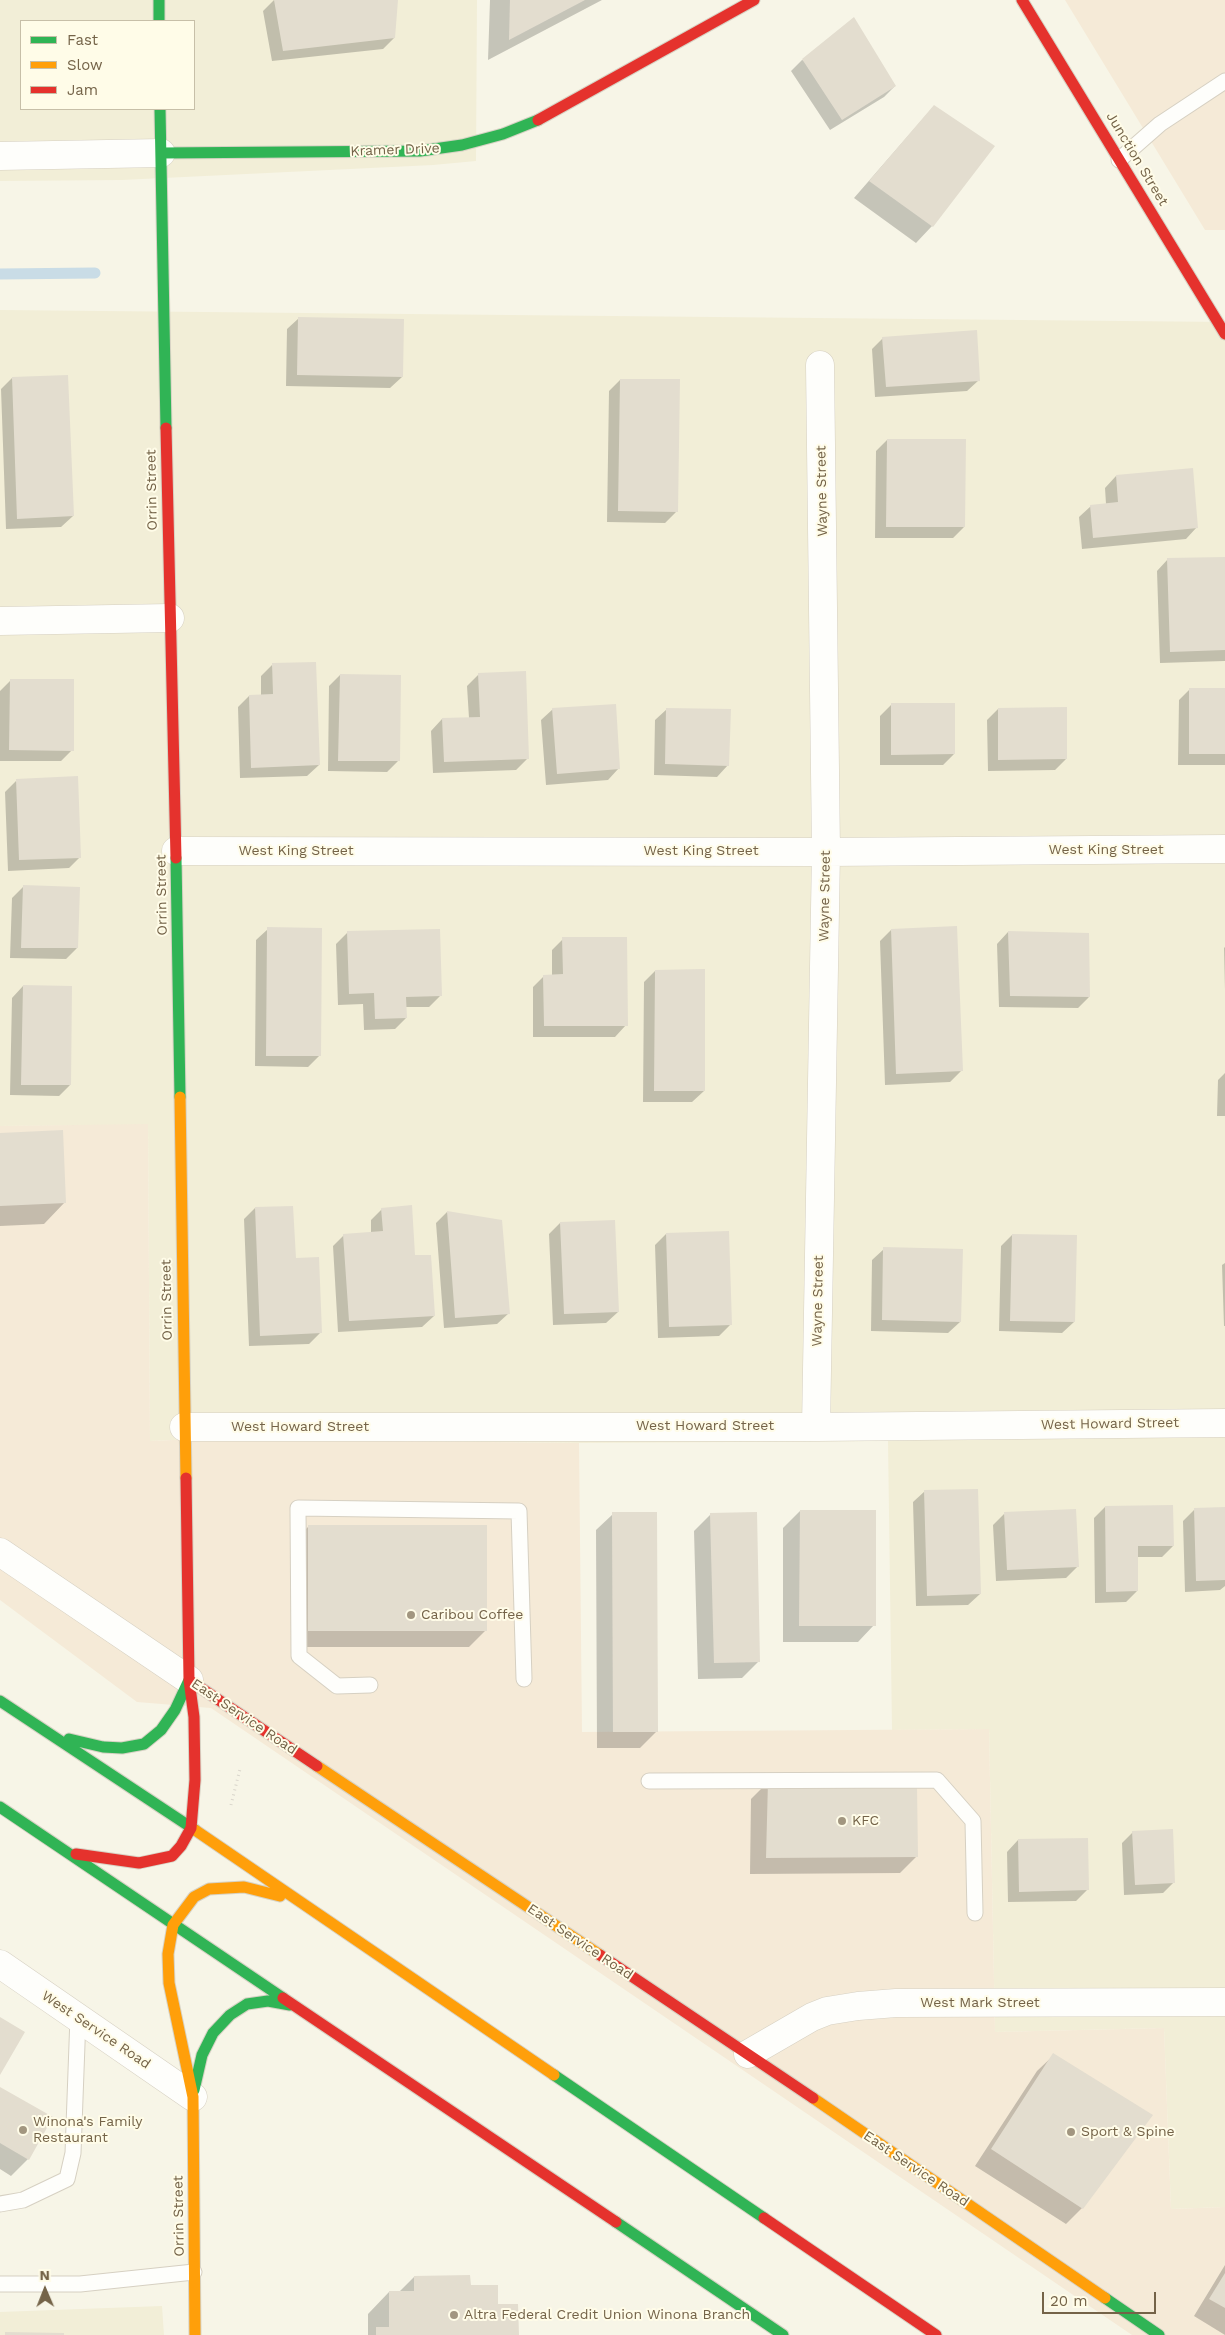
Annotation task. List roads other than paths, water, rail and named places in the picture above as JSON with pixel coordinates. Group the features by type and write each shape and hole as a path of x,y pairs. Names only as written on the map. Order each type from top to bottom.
{"main road":[{"path":"159,0 159,20"},
{"name":"Kramer Drive","path":"161,153 420,151 462,145 503,134 538,120 754,0"},
{"name":"Junction Street","path":"1022,0 1225,334"},
{"name":"Orrin Street","path":"160,110 176,851 189,1680 196,1749 191,1828"},
{"path":"47,1732 103,1747 122,1748 144,1744 161,1730 175,1710 189,1680"},
{"name":"East Service Road","path":"189,1680 748,2054 1159,2335"},
{"path":"0,1701 191,1828 923,2332 936,2335"},
{"path":"0,1807 783,2335"},
{"path":"67,1852 120,1861 156,1861 172,1856 182,1846 191,1828"},
{"path":"193,2096 169,1983 168,1954 173,1925 182,1909 194,1897 209,1889 244,1888 267,1892 299,1903"},
{"path":"193,2096 202,2055 213,2033 230,2015 247,2004 268,2001 292,2005"},
{"name":"Orrin Street","path":"193,2096 195,2335"}],"street":[{"name":"Kramer Drive","path":"0,156 161,153"},
{"name":"Wayne Street","path":"816,1427 826,852 820,365"},
{"path":"0,620 170,618"},
{"name":"West King Street","path":"176,851 826,852 1225,849"},
{"name":"West Howard Street","path":"184,1427 816,1427 1225,1423"},
{"name":"East Service Road","path":"0,1552 189,1680"},
{"name":"West Service Road","path":"0,1964 193,2096"},
{"name":"West Mark Street","path":"748,2054 812,2017 827,2011 858,2006 896,2003 1225,2002"}],"lane":[{"path":"1119,160 1160,124 1225,81"},
{"path":"370,1685 338,1686 299,1656 298,1508 519,1511 524,1679"},
{"path":"649,1781 937,1780 973,1821 976,1913"},
{"path":"0,2204 23,2200 67,2179 73,2153 78,2017"},
{"path":"0,2284 80,2284 194,2272"}],"waterway":[{"path":"0,274 95,273"}],"place":[{"name":"Caribou Coffee","path":"411,1615"},
{"name":"KFC","path":"842,1821"},
{"name":"Winona's Family Restaurant","path":"23,2130"},
{"name":"Sport & Spine","path":"1071,2132"},
{"name":"Altra Federal Credit Union Winona Branch","path":"454,2315"}]}
